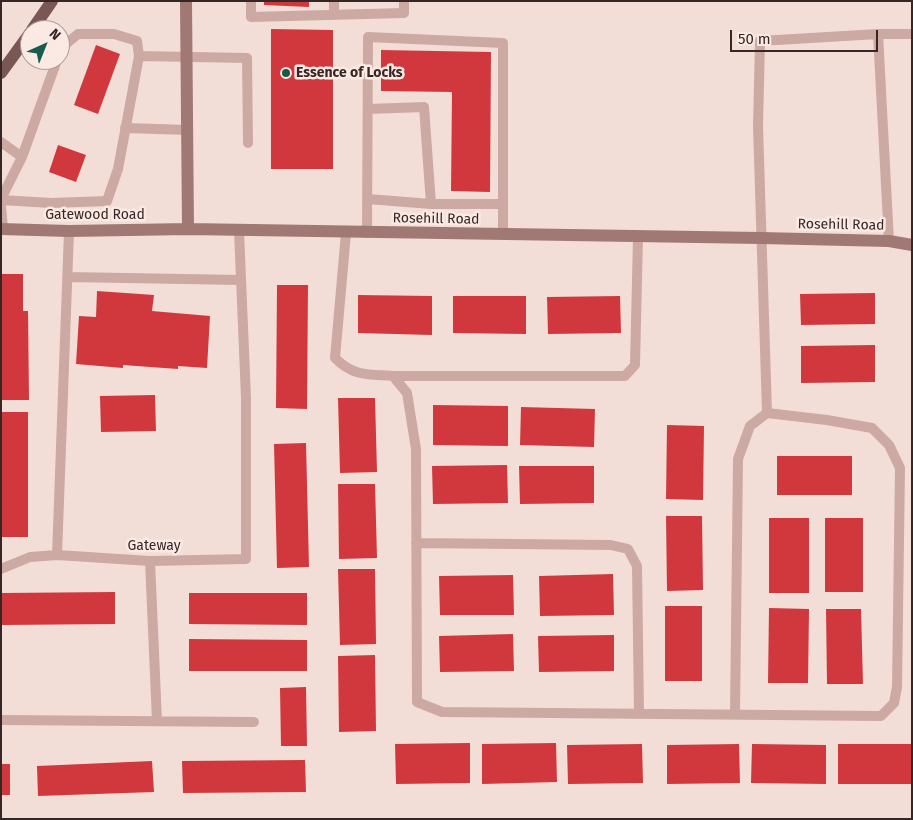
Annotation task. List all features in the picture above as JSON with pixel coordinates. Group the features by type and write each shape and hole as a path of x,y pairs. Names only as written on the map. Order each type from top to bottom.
{"main road":[{"path":"40,20 52,1"},
{"path":"1,73 20,48"}],"street":[{"path":"186,1 188,229"},
{"name":"Gatewood Road","path":"2,229 69,231 188,229"},
{"name":"Rosehill Road","path":"188,229 346,233 762,238 889,241 912,245"}],"lane":[{"path":"251,1 251,16 404,13 404,1"},
{"path":"334,1 334,15"},
{"path":"53,70 22,157 1,200 51,203 107,201 118,169 139,56 137,41 114,34 78,34 70,41"},
{"path":"767,413 758,126 760,41 878,34 912,34"},
{"path":"878,34 889,241"},
{"path":"367,233 368,37 503,43 503,235"},
{"path":"139,56 247,58 248,143"},
{"path":"368,109 424,108 431,204"},
{"path":"125,128 188,130"},
{"path":"1,142 22,157"},
{"path":"368,199 431,204 503,204"},
{"path":"1,206 2,229"},
{"path":"57,555 69,231"},
{"name":"Gateway","path":"1,569 30,557 57,555 150,561 246,559 246,398 239,231"},
{"path":"346,233 335,358 346,369 362,373 393,376 625,376 635,365 638,237"},
{"path":"68,277 241,280"},
{"path":"393,376 407,393 416,449 418,702 442,712 881,716 894,703 896,687 900,468 889,445 872,428 827,420 767,413 750,426 738,459 735,714"},
{"path":"416,543 611,545 628,549 637,566 640,714"},
{"path":"150,561 157,721"},
{"path":"1,720 254,722"}],"building":[{"path":"264,1 309,1 309,7 264,5"},
{"path":"271,29 333,30 333,169 271,169"},
{"path":"96,45 120,54 98,114 74,105"},
{"path":"381,50 491,52 490,192 451,191 452,92 381,91"},
{"path":"58,145 86,155 76,182 49,172"},
{"path":"1,274 23,274 23,311 28,311 29,400 1,400"},
{"path":"277,285 308,285 307,409 276,408"},
{"path":"97,291 154,295 152,311 210,316 207,368 178,366 178,369 123,365 123,368 76,364 79,316 96,317"},
{"path":"875,293 875,324 801,325 800,294"},
{"path":"358,295 432,296 432,335 358,333"},
{"path":"453,296 526,296 526,334 453,333"},
{"path":"620,296 621,333 548,334 547,297"},
{"path":"875,345 875,382 801,383 801,346"},
{"path":"155,395 156,431 101,432 100,396"},
{"path":"338,398 375,398 377,472 340,473"},
{"path":"433,405 508,406 508,446 433,445"},
{"path":"521,407 595,409 594,447 520,445"},
{"path":"1,412 28,412 28,537 1,537"},
{"path":"667,425 704,426 703,500 666,499"},
{"path":"306,443 309,567 277,568 274,444"},
{"path":"777,456 852,456 852,495 777,495"},
{"path":"507,465 508,503 433,504 432,466"},
{"path":"519,466 594,466 594,503 520,504"},
{"path":"338,484 375,484 377,558 339,559"},
{"path":"666,516 702,516 703,590 667,591"},
{"path":"769,518 809,518 809,593 769,593"},
{"path":"825,518 863,518 863,592 825,592"},
{"path":"338,569 375,569 376,644 340,645"},
{"path":"613,574 614,615 540,616 539,576"},
{"path":"513,575 514,615 440,615 439,576"},
{"path":"115,592 115,624 1,625 1,593"},
{"path":"189,593 307,593 307,625 189,624"},
{"path":"665,606 702,606 702,681 665,681"},
{"path":"769,608 809,609 808,683 768,683"},
{"path":"826,609 861,609 863,684 827,684"},
{"path":"513,634 514,671 440,672 439,636"},
{"path":"614,635 614,671 539,672 538,636"},
{"path":"189,639 307,640 307,671 189,671"},
{"path":"375,655 376,731 339,732 338,656"},
{"path":"306,687 307,746 281,746 280,688"},
{"path":"470,743 470,783 396,784 395,744"},
{"path":"556,743 557,782 482,784 482,744"},
{"path":"642,744 643,783 568,784 567,745"},
{"path":"739,744 740,783 667,784 667,745"},
{"path":"752,744 826,745 826,784 751,783"},
{"path":"838,744 912,744 912,784 838,784"},
{"path":"305,760 306,792 183,793 182,761"},
{"path":"152,761 154,792 38,796 37,766"},
{"path":"1,764 10,764 10,795 1,795"}],"place":[{"name":"Essence of Locks","path":"286,73"}]}
